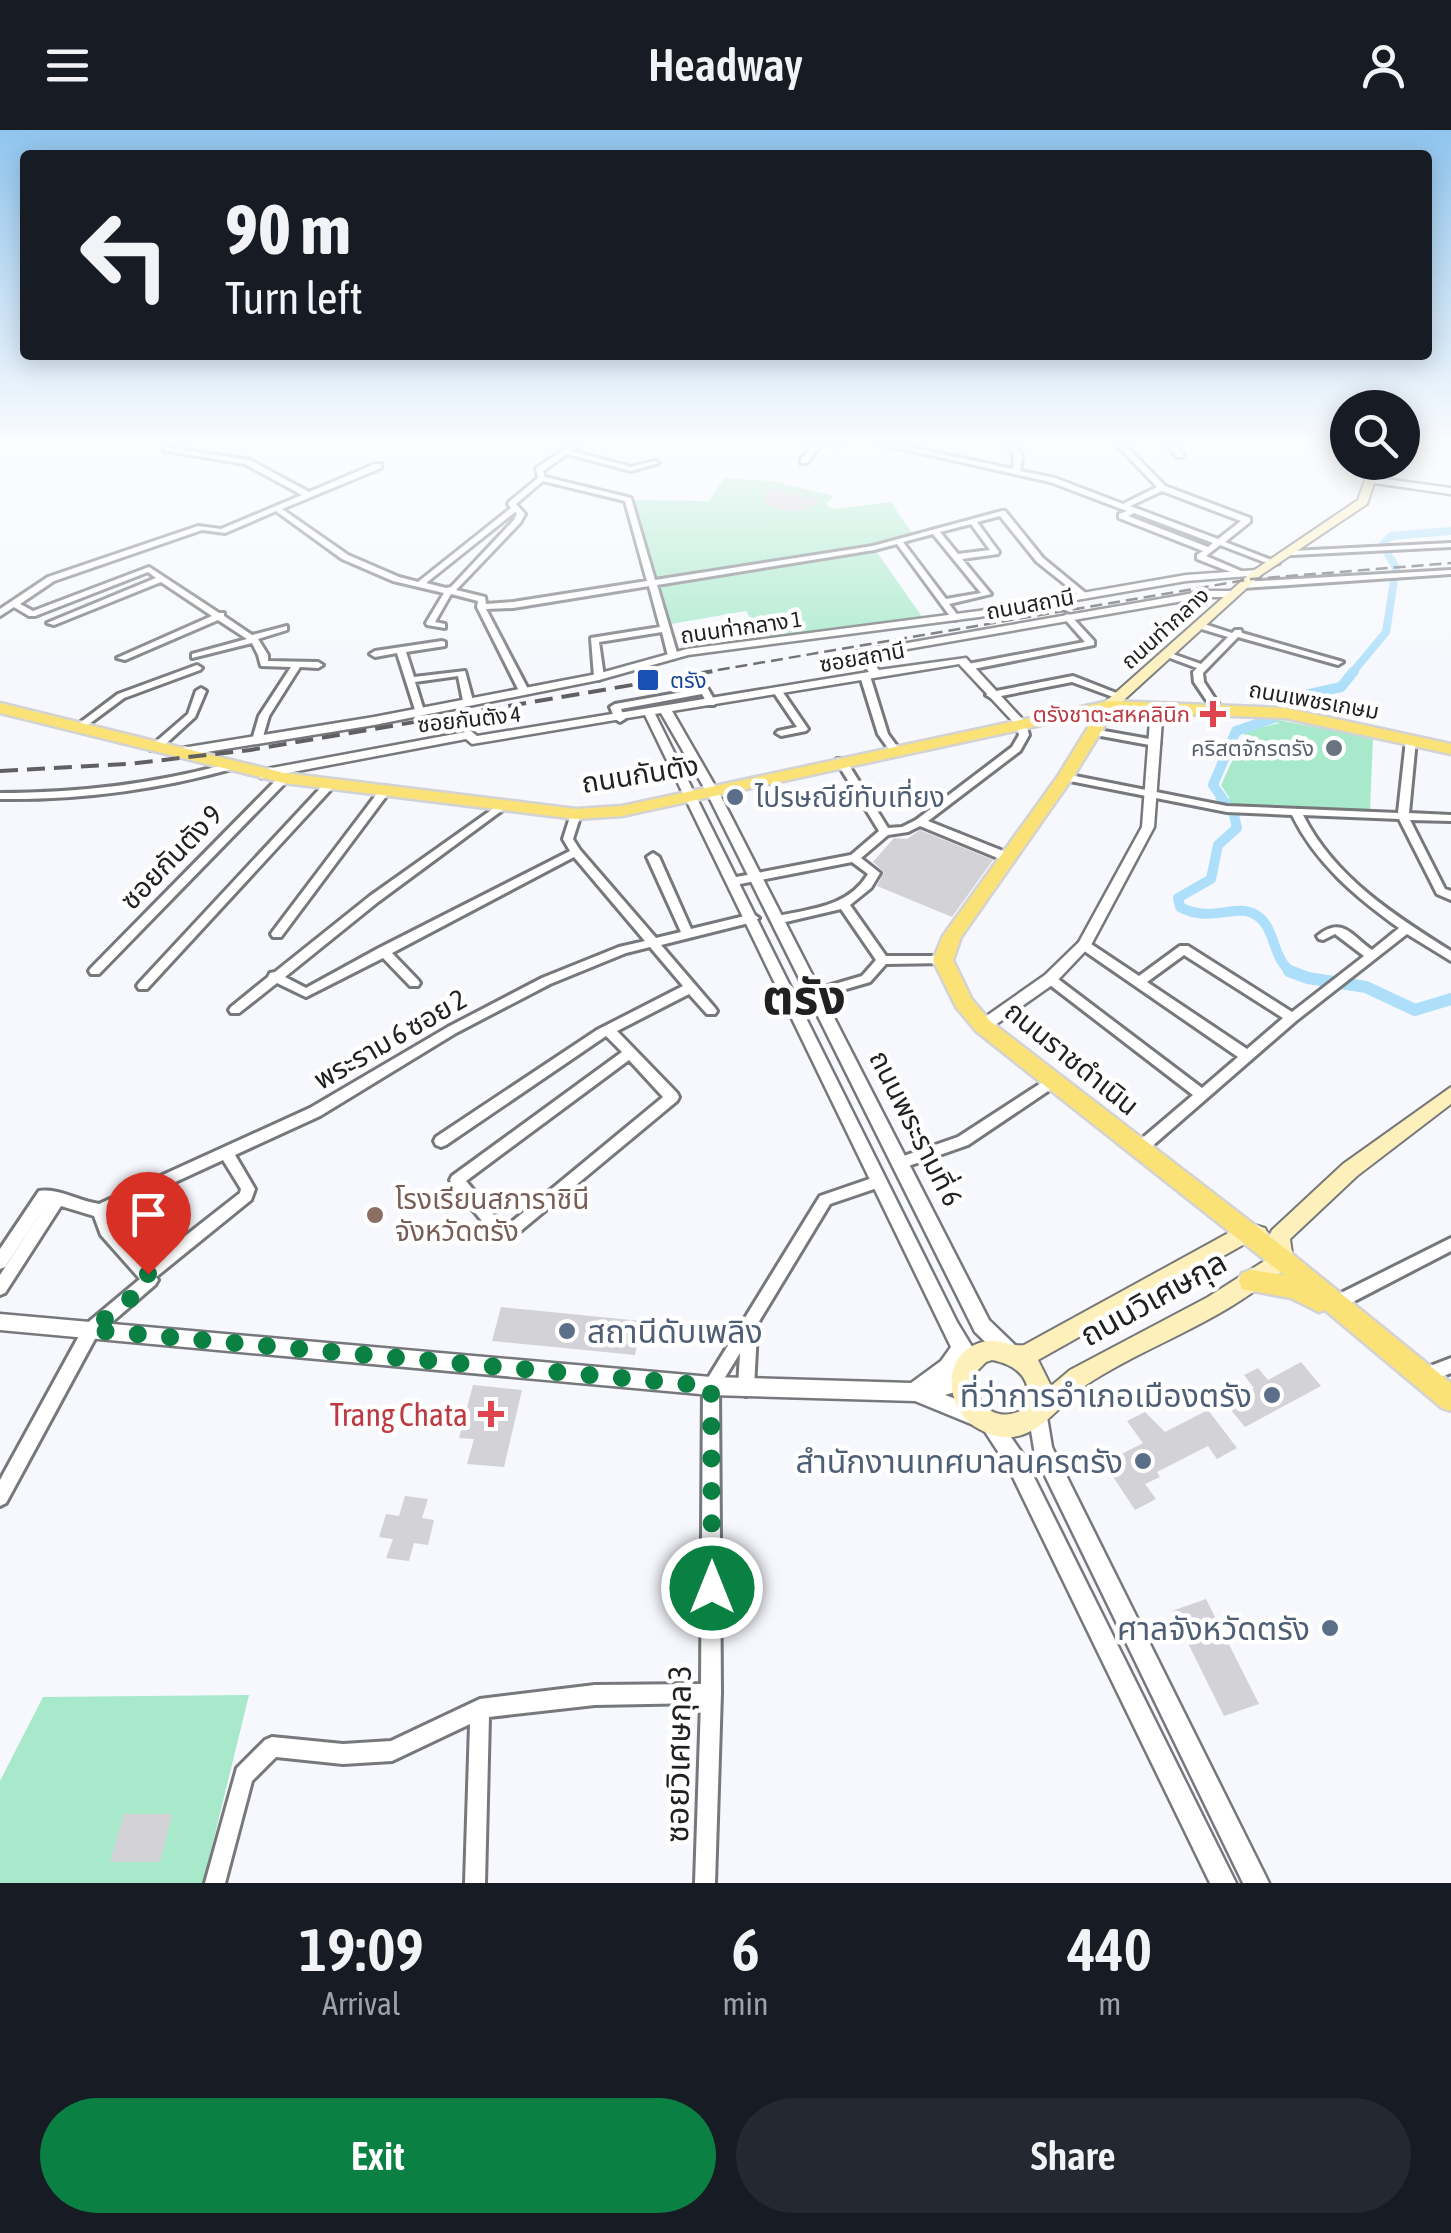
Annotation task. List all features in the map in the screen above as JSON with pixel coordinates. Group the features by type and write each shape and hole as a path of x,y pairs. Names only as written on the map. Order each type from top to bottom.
{"main road":[{"name":"ถนนท่ากลาง","path":"1105,713 1244,582 1330,526"},
{"name":"ถนนเพชรเกษม","path":"1105,713 1157,707 1268,710 1451,749"},
{"name":"ถนนกันตัง","path":"0,708 261,774 576,814 622,811 1074,713 1105,713"},
{"path":"943,960 952,936 1105,713"},
{"name":"ถนนกันตัง","path":"0,717 112,748 176,753"},
{"name":"ถนนราชดำเนิน","path":"943,960 963,1002 983,1026 1248,1232 1281,1248 1336,1303 1451,1400"},
{"name":"ถนนวิเศษกุล","path":"1038,1412 1078,1378 1251,1281 1350,1170 1451,1094"},
{"name":"ถนนวิเศษกุล","path":"1014,1355 1028,1355 1248,1232"},
{"path":"1251,1281 1295,1288 1320,1301 1336,1303"},
{"path":"992,1350 1014,1355 1037,1375 1042,1388 1038,1412 1018,1426 984,1420 969,1407 964,1363 992,1350"}],"street":[{"path":"0,613 51,579 69,572 201,528 222,531 236,526"},
{"path":"301,526 345,557 396,579 482,599 481,607 524,692"},
{"path":"420,584 494,526"},
{"path":"442,626 430,623 451,589 512,526"},
{"path":"636,526 673,656"},
{"path":"481,607 513,606 899,542 958,526"},
{"path":"954,558 995,552 975,526"},
{"path":"1012,526 1040,560 1084,595"},
{"path":"1147,526 1209,550"},
{"path":"1176,526 1275,563"},
{"path":"1239,526 1200,557 1244,582 1451,572"},
{"path":"935,532 954,558 962,559 987,594 944,602"},
{"path":"899,542 955,617"},
{"path":"1292,553 1451,545"},
{"path":"16,604 32,614 148,569 253,639 264,655 264,664 318,665"},
{"path":"52,624 162,578"},
{"name":"ถนนท่ากลาง 1","path":"176,753 524,692 599,677 673,656 955,617 1186,578 1244,582"},
{"name":"ถนนสถานี","path":"871,675 860,654 1206,594 1244,582"},
{"path":"122,658 221,616"},
{"path":"735,881 854,858 885,832 904,830 920,822 1016,749 1024,735 1022,724 968,667 1091,643 1067,617"},
{"path":"1201,626 1338,662"},
{"path":"78,728 121,696 284,628"},
{"path":"599,677 594,640 666,628"},
{"path":"1216,708 1199,682 1202,668 1237,633"},
{"path":"375,654 442,644"},
{"path":"402,650 419,711"},
{"path":"1167,655 1202,668"},
{"name":"ซอยสถานี","path":"666,711 962,660 968,667"},
{"path":"257,740 264,716 298,664"},
{"path":"410,680 462,674 468,701"},
{"path":"871,675 883,734 894,749"},
{"path":"991,695 1073,679 1105,713 1155,742"},
{"path":"620,719 615,707 705,691 711,703"},
{"path":"156,748 192,715 201,692"},
{"path":"778,693 803,730 781,734"},
{"path":"983,1026 1050,979 1084,945 1148,827 1157,707"},
{"name":"ซอยกันตัง 4","path":"261,774 471,734 472,740 666,711"},
{"name":"ถนนพระรามที่ 6","path":"666,711 712,791 982,1326 1014,1355"},
{"name":"ถนนพระรามที่ 6","path":"666,711 694,796 964,1363"},
{"path":"1412,740 1403,816 1441,891 1451,896"},
{"path":"841,761 885,832"},
{"path":"0,796 151,785 188,780 232,766"},
{"path":"1064,776 1211,808 1451,818"},
{"name":"ซอยกันตัง 9","path":"95,972 284,778"},
{"path":"143,986 330,784"},
{"path":"278,934 386,789"},
{"path":"234,1010 504,804"},
{"path":"1296,812 1304,834 1320,854 1406,929 1451,956"},
{"path":"576,814 568,839 576,852 711,1011"},
{"path":"920,822 1009,858"},
{"path":"274,976 306,993 576,852"},
{"path":"653,857 687,934"},
{"path":"753,918 844,905 868,886 874,873 854,858"},
{"path":"844,905 883,960"},
{"name":"พระราม 6 ซอย 2","path":"100,1210 316,1112 452,1030 546,980 655,942 753,918"},
{"path":"1138,1150 1292,1018 1406,929"},
{"path":"1323,936 1336,930 1372,956"},
{"path":"1084,945 1246,1056"},
{"path":"1139,982 1184,949 1292,1018"},
{"path":"383,952 414,983"},
{"path":"814,994 866,979 883,960 943,960"},
{"path":"1050,979 1202,1095"},
{"path":"441,1141 610,1032 692,987"},
{"path":"610,1032 672,1097 512,1230 500,1232 457,1180 630,1054"},
{"path":"900,1163 963,1140 1052,1081"},
{"path":"0,1497 91,1330 146,1286 148,1274 246,1196 248,1189 227,1154"},
{"path":"711,1386 825,1200 878,1182"},
{"path":"0,1262 44,1195 100,1210 106,1231 148,1274"},
{"path":"0,1288 59,1197"},
{"path":"1336,1303 1451,1244"},
{"path":"0,1322 711,1386 915,1392 984,1420 1006,1441 1016,1460 1223,1883"},
{"path":"746,1388 749,1328"},
{"path":"959,1356 964,1363 915,1392 924,1380 945,1371 959,1356"},
{"path":"1426,1375 1451,1365"},
{"name":"ซอยวิเศษกุล 3","path":"705,1883 711,1693 711,1386"},
{"path":"1038,1412 1042,1448 1256,1883"},
{"path":"214,1883 244,1775 272,1747 344,1754 392,1751 480,1708 596,1695 711,1693"},
{"path":"476,1883 480,1708"}],"green space":[{"path":"636,526 907,526 916,539 874,548 925,621 763,641 746,611 665,625"},
{"name":"คริสตจักรตรัง","path":"1262,717 1373,738 1370,810 1218,803 1215,798 1230,799 1221,785 1246,731 1280,723 1263,721"},
{"path":"249,1695 203,1883 0,1883 0,1781 43,1697"}],"building":[{"path":"920,830 993,860 952,917 877,886 884,872 873,862 894,838 907,839"},
{"name":"สถานีดับเพลิง","path":"501,1307 641,1321 635,1355 492,1341"},
{"name":"ที่ว่าการอำเภอเมืองตรัง","path":"1301,1362 1321,1386 1245,1427 1225,1403 1254,1388 1244,1375 1258,1368 1268,1380"},
{"name":"Trang Chata","path":"473,1385 522,1390 504,1467 467,1464 474,1439 459,1438"},
{"name":"สำนักงานเทศบาลนครตรัง","path":"1208,1410 1237,1448 1217,1459 1208,1446 1157,1472 1160,1477 1145,1484 1156,1499 1135,1510 1104,1463 1143,1443 1127,1421 1145,1412 1165,1432"},
{"path":"405,1496 428,1499 422,1518 434,1520 428,1545 414,1543 409,1561 386,1558 393,1539 379,1537 386,1514 399,1516"},
{"path":"1206,1599 1259,1704 1224,1716 1172,1611"},
{"path":"124,1814 172,1814 160,1862 110,1862"}],"waterway":[{"path":"1383,544 1391,536 1451,531"},
{"path":"1352,673 1386,632 1396,568 1385,549"},
{"path":"1292,972 1281,960 1268,928 1256,915 1240,911 1191,912 1180,907 1178,898 1211,879 1218,845 1237,828 1234,815 1213,785 1236,731 1274,718 1283,700 1341,687 1354,671"},
{"path":"1292,972 1366,987 1415,1010 1451,999"}],"railway":[{"path":"700,673 1252,579 1451,563"},
{"path":"0,771 128,764 250,750 714,671"}],"place":[{"name":"ตรัง","path":"648,680"},
{"name":"ตรังชาตะสหคลินิก","path":"1213,714"},
{"name":"คริสตจักรตรัง","path":"1334,748"},
{"name":"ไปรษณีย์ทับเที่ยง","path":"735,797"},
{"name":"โรงเรียนสภาราชินี จังหวัดตรัง","path":"375,1215"},
{"name":"สถานีดับเพลิง","path":"567,1331"},
{"name":"ที่ว่าการอำเภอเมืองตรัง","path":"1272,1395"},
{"name":"Trang Chata","path":"491,1414"},
{"name":"สำนักงานเทศบาลนครตรัง","path":"1143,1461"},
{"name":"ศาลจังหวัดตรัง","path":"1330,1628"}],"district":[{"name":"ตรัง","path":"804,996"}],"route":[{"path":"148,1274 146,1286 91,1330 711,1386 712,1588"}]}
